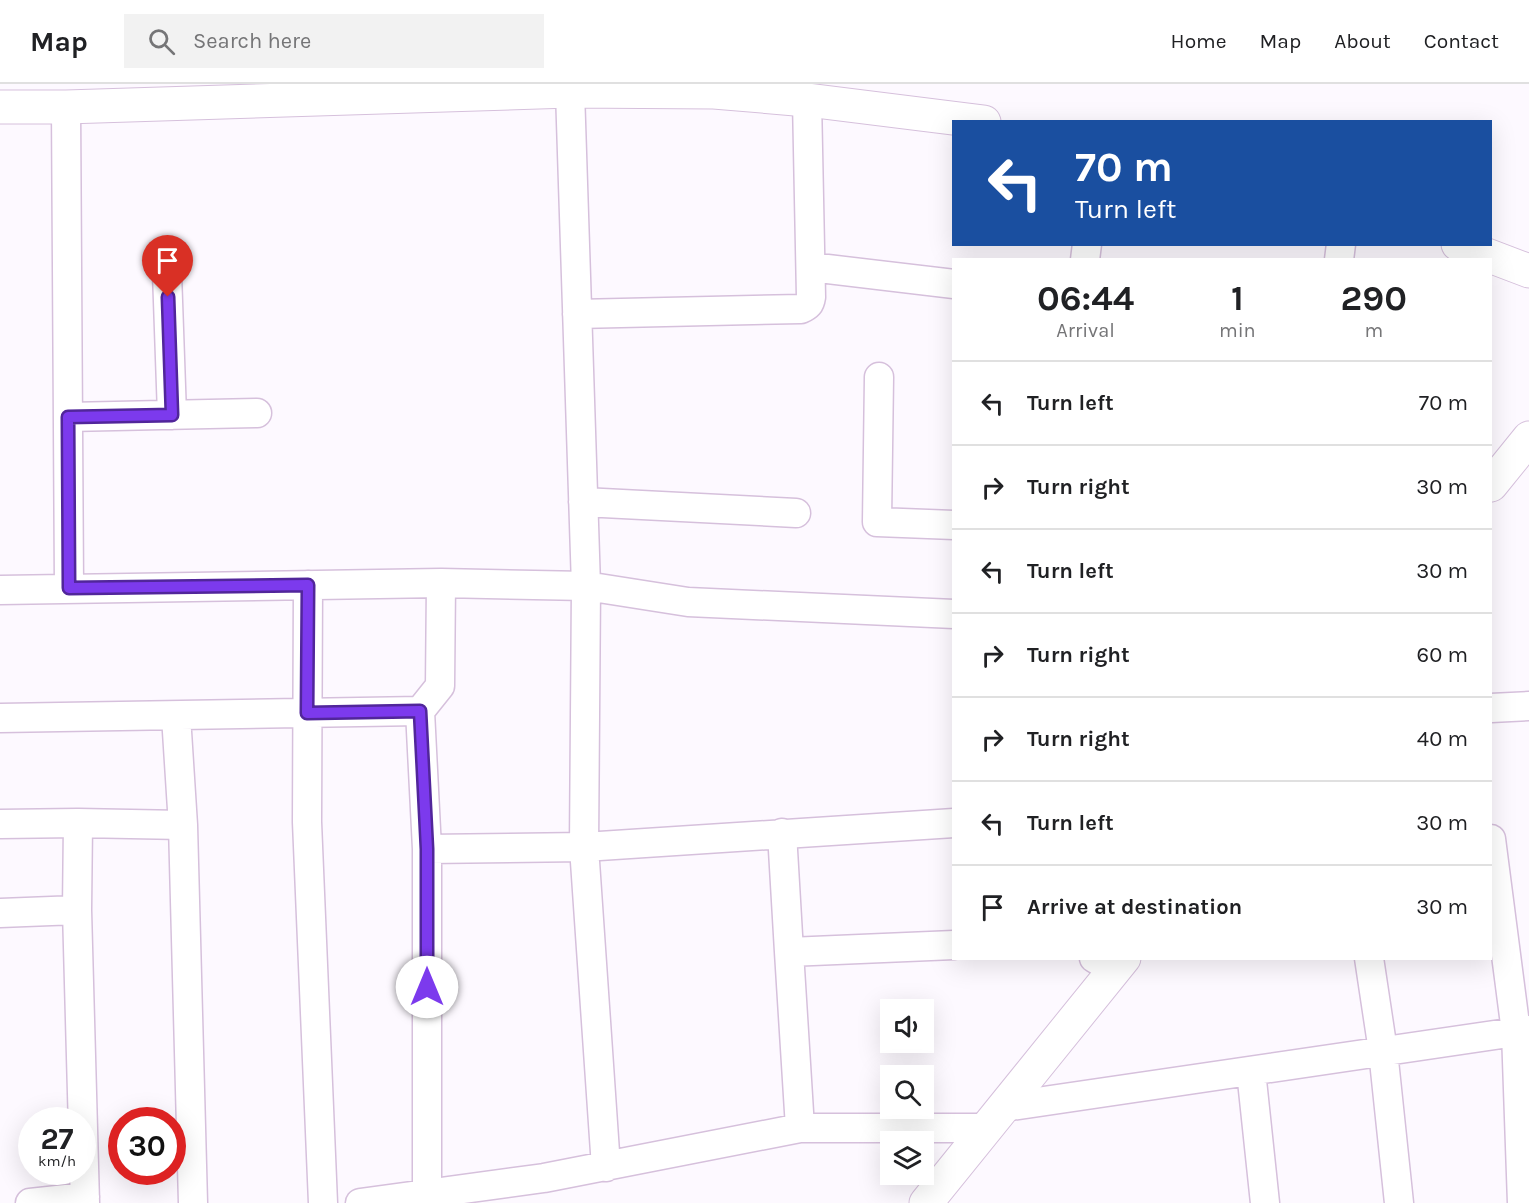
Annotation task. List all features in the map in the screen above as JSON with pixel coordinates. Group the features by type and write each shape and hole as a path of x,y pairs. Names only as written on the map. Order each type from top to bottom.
{"street":[{"path":"570,92 586,586 584,847 606,1167"},
{"path":"0,107 66,107 212,93 714,92 807,100 968,120"},
{"path":"577,314 801,309 810,303 807,100"},
{"path":"66,107 69,588"},
{"path":"1463,246 1529,271"},
{"path":"811,267 952,284"},
{"path":"167,273 172,415"},
{"path":"879,377 876,522 952,525"},
{"path":"68,417 257,413"},
{"path":"1492,484 1529,438"},
{"path":"583,502 796,513"},
{"path":"0,590 441,583 586,586 688,602 952,614"},
{"path":"427,1194 427,849 420,711 440,686 441,583"},
{"path":"308,585 307,822 323,1203"},
{"path":"1492,708 1529,706"},
{"path":"0,718 420,711"},
{"path":"176,716 183,825 193,1203"},
{"path":"427,849 584,847 952,823"},
{"path":"0,824 183,825"},
{"path":"30,1203 85,1200 77,910 78,824"},
{"path":"782,833 800,1128"},
{"path":"1492,845 1522,1031 1522,1203"},
{"path":"0,913 77,910"},
{"path":"789,952 952,945"},
{"path":"1370,960 1383,1051 1399,1203"},
{"path":"926,1203 995,1117 1110,962"},
{"path":"360,1203 544,1178 800,1128 995,1117 1251,1071 1522,1031"},
{"path":"1251,1071 1265,1203"}],"route":[{"path":"168,297 172,415 68,417 69,588 308,585 307,713 420,711 427,849 427,987"}]}
